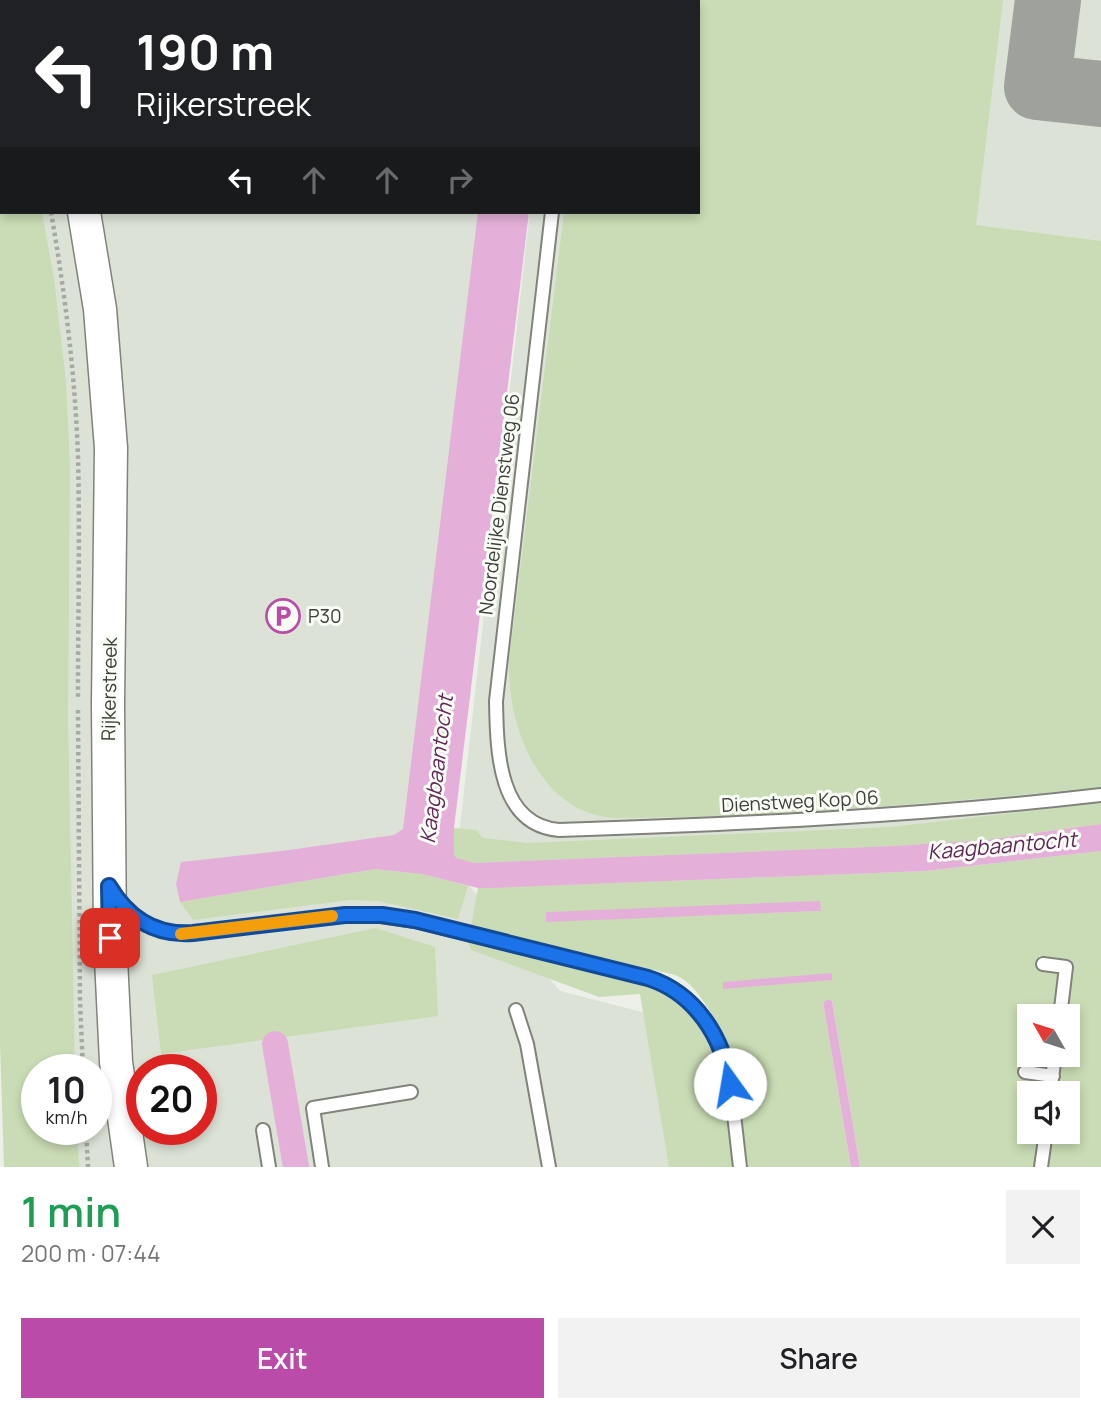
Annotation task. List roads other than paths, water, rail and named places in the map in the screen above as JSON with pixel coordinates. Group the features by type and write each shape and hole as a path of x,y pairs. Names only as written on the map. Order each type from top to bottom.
{"street":[{"name":"Rijkerstreek","path":"84,214 100,309 111,448 109,886 114,1040 131,1167"}],"lane":[{"name":"Noordelijke Dienstweg 06","path":"512,800 499,762 496,701 552,214"},
{"name":"Dienstweg Kop 06","path":"512,800 530,821 559,830 848,818 1101,795"},
{"path":"109,886 136,919 156,929 173,933 363,914 415,920 648,978 672,988 690,1001 716,1040 728,1072 740,1167"},
{"path":"1043,964 1066,967 1062,1004"},
{"path":"516,1010 527,1044 549,1167"},
{"path":"1052,1081 1054,1068"},
{"path":"1026,1072 1053,1076"},
{"path":"322,1167 313,1108 411,1092"},
{"path":"263,1130 269,1167"},
{"path":"1041,1167 1044,1144"}],"water":[{"name":"Kaagbaantocht","path":"478,214 529,214 454,828 456,858 474,863 894,846 986,840 1101,824 1101,851 926,871 492,888 478,888 422,874 375,869 180,902 176,884 181,862 394,835 403,829"},
{"path":"820,901 821,911 546,922 546,912"},
{"path":"832,973 832,980 723,989 723,982"},
{"path":"828,999 832,1001 860,1167 851,1167 824,1008 824,1002"}],"waterway":[{"path":"275,1044 296,1167"}],"place":[{"name":"P30","path":"283,616"}]}
